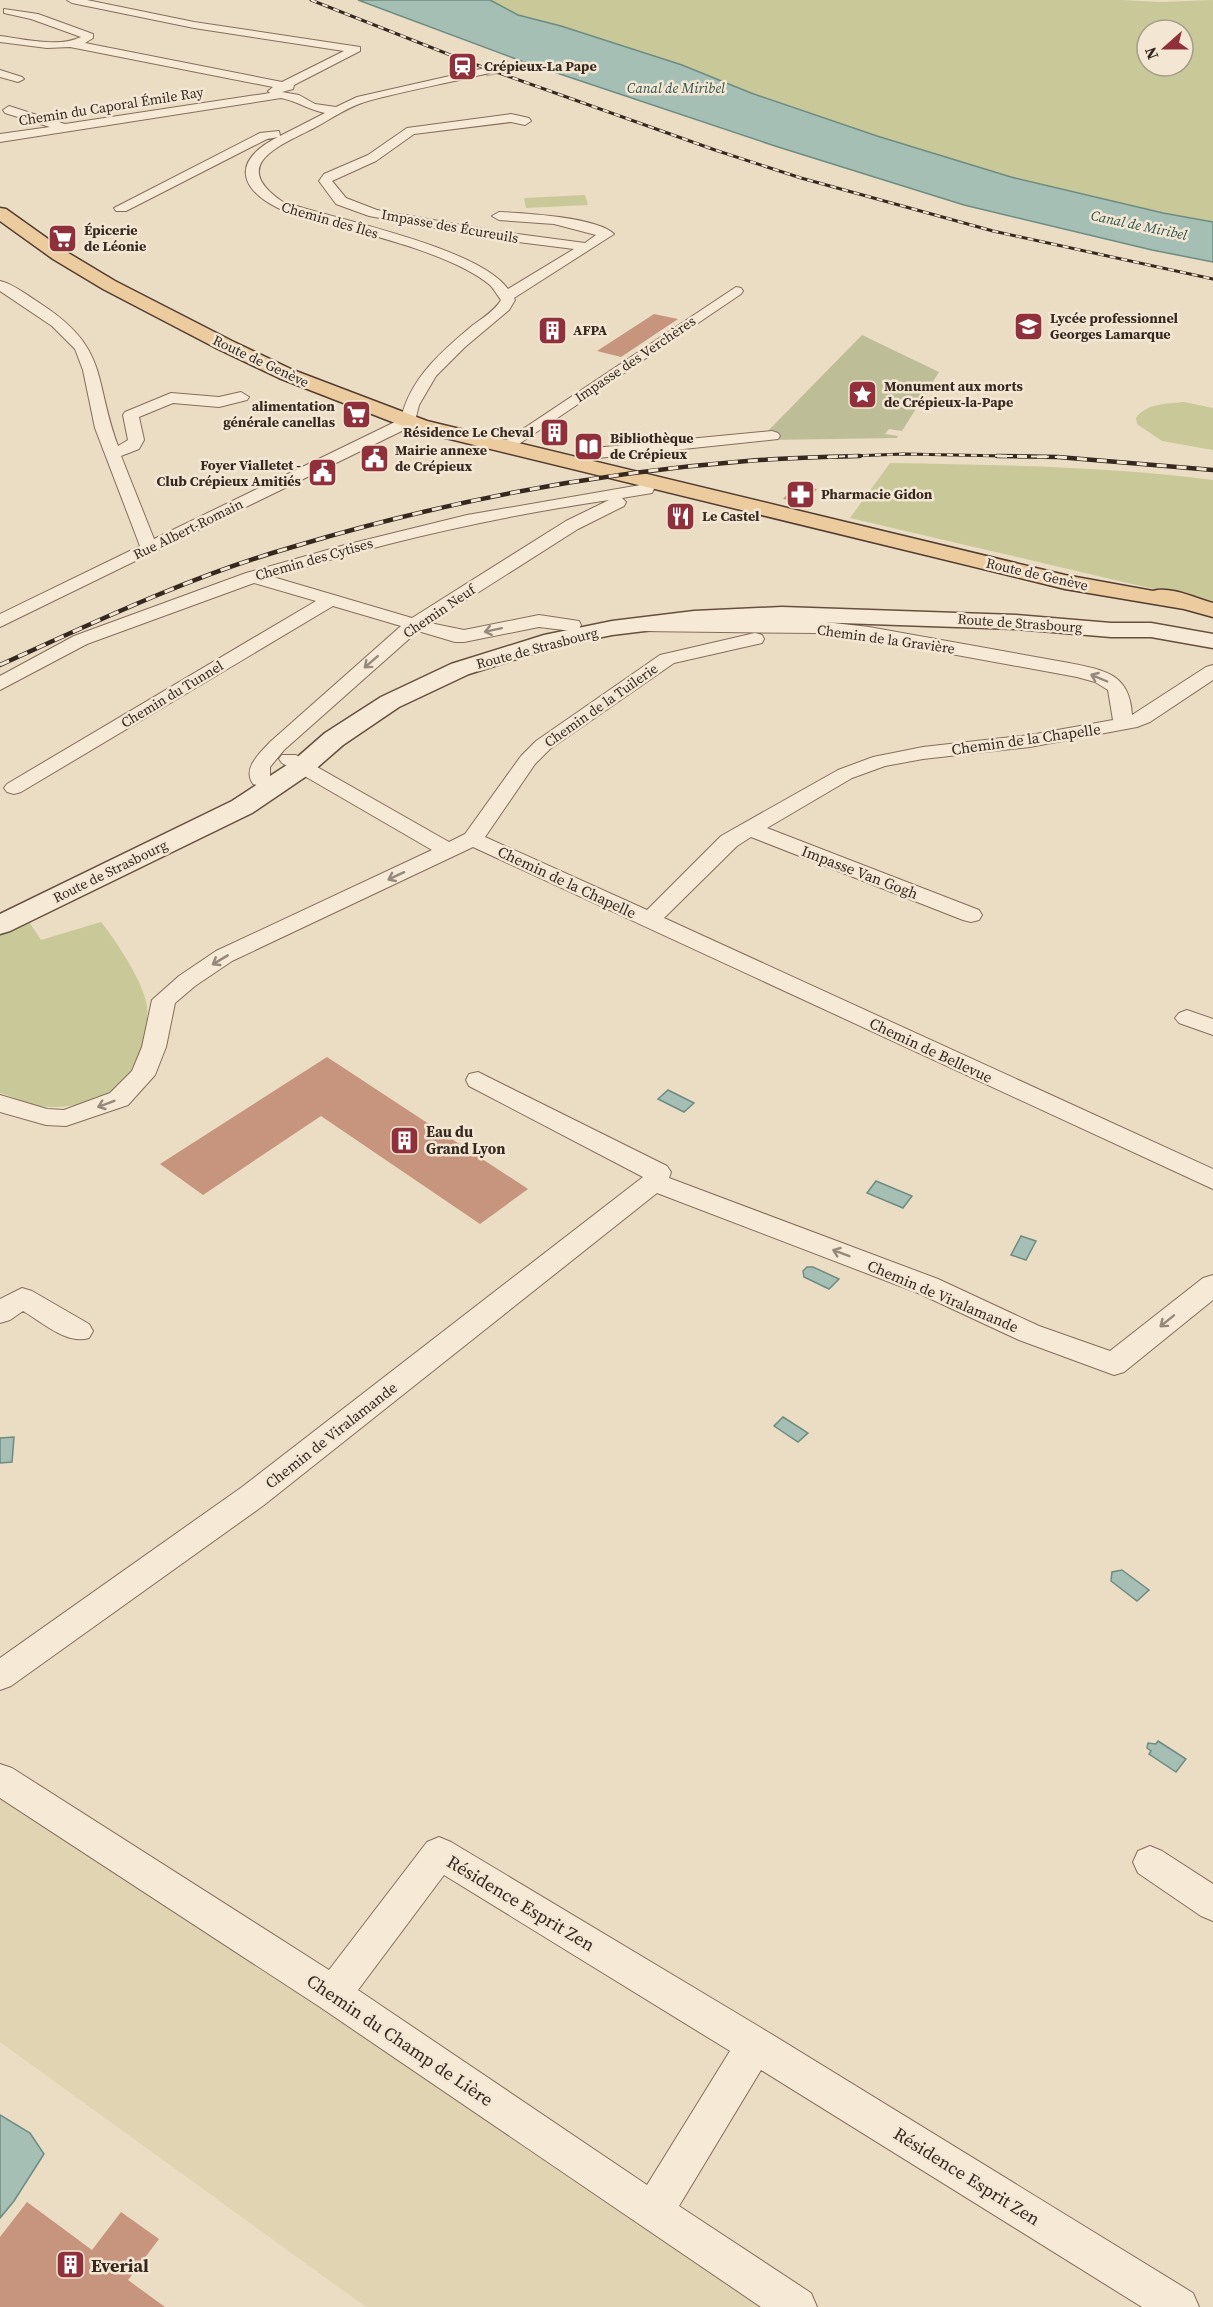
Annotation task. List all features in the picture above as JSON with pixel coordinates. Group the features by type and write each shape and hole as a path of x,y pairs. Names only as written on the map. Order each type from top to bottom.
{"main road":[{"name":"Route de Genève","path":"0,213 59,255 109,285 215,340 286,374 408,422 575,464 651,486 894,539 1065,582 1213,610"},
{"name":"Route de Strasbourg","path":"0,925 242,807 295,763 329,725 355,707 402,682 475,652 572,625 691,609 758,605 834,605 1005,612 1129,623 1213,635"},
{"name":"Route de Strasbourg","path":"0,909 161,833 295,763 390,702 460,669 553,640 612,628 694,618 782,614 1016,622 1111,630 1151,630 1213,641"}],"street":[{"path":"4,0 4,7 89,36 82,42 72,44"},
{"path":"72,0 194,25 356,49 279,91"},
{"path":"0,39 72,44 202,70 279,91 298,90 305,103"},
{"path":"180,78 202,70"},
{"path":"224,156 258,156 266,148 361,99 485,71"},
{"path":"0,73 18,79"},
{"name":"Chemin du Caporal Émile Ray","path":"0,138 228,103 279,91 312,107 334,112"},
{"path":"334,112 370,102 439,95"},
{"path":"9,110 66,128"},
{"name":"Impasse des Écureuils","path":"525,121 511,118 411,131 372,158 336,173 325,181 341,201 374,213 495,235 586,247"},
{"path":"121,208 264,136 298,131"},
{"name":"Chemin des Îles","path":"258,156 252,168 252,184 262,195 278,205 442,254 493,281 505,291 507,296"},
{"name":"Impasse des Écureuils","path":"499,216 555,219 607,234 507,296"},
{"path":"0,285 55,321 75,339 86,356 94,379 102,426 149,548"},
{"name":"Impasse des Verchères","path":"504,447 736,291"},
{"path":"408,422 408,414 424,380 504,308 508,300 507,296"},
{"path":"113,454 133,446 136,440 131,415 171,398 219,402 241,397"},
{"name":"Rue Albert-Romain","path":"0,621 408,422"},
{"path":"575,464 594,453 772,436"},
{"name":"Chemin des Cytises","path":"0,684 66,647 252,577 305,560 420,530 651,486"},
{"name":"Chemin Neuf","path":"260,780 260,766 277,746 415,624 587,516 651,486"},
{"path":"252,577 464,636 539,621 572,625"},
{"name":"Chemin du Tunnel","path":"14,788 331,600"},
{"name":"Chemin de la Gravière","path":"612,628 816,627 844,632 869,633 1086,673 1103,678 1119,691 1123,724"},
{"name":"Chemin de la Tuilerie","path":"473,839 528,760 543,745 667,659 709,646 745,640 844,632"},
{"name":"Chemin de la Chapelle","path":"473,839 650,920 729,842 845,774 880,761 923,753 1030,741 1123,724 1143,718 1213,671"},
{"path":"295,763 448,851"},
{"name":"Impasse Van Gogh","path":"750,829 971,915"},
{"path":"0,1103 27,1113 66,1118 119,1099 143,1075 154,1047 164,1000 187,981 224,956 473,839"},
{"name":"Chemin de Bellevue","path":"650,920 1213,1180"},
{"path":"1187,1018 1213,1027"},
{"path":"478,1080 658,1172 654,1182"},
{"name":"Chemin de Viralamande","path":"0,1676 253,1496 654,1182 928,1286 1029,1333 1114,1364 1213,1285"},
{"path":"0,1314 22,1298 79,1331"},
{"name":"Chemin du Champ de Lière","path":"0,1779 333,1994 797,2307"},
{"name":"Résidence Esprit Zen","path":"333,1994 439,1853 1179,2307"},
{"path":"1150,1862 1213,1904"},
{"path":"653,2212 755,2045"}],"shaded area":[{"path":"0,1789 766,2307 366,2307 0,2042"}],"green space":[{"path":"490,0 1121,0 1161,2 1213,0 1213,222 1163,213 1011,177 877,136 751,93 682,65 561,26 518,15"},
{"path":"585,195 588,205 526,208 524,198"},
{"path":"862,335 939,372 902,431 889,429 885,434 898,436 897,438 768,440 765,434"},
{"path":"1184,402 1213,408 1213,450 1162,441 1137,424 1136,418 1146,409 1157,405"},
{"path":"890,463 1092,469 1213,480 1213,603 850,518"},
{"path":"28,920 41,940 101,922 141,986 147,1007 147,1017 140,1052 129,1074 109,1095 73,1105 43,1107 0,1093 0,934"}],"water":[{"name":"Canal de Miribel","path":"358,0 490,0 518,15 561,26 682,65 751,93 877,136 1011,177 1163,213 1213,222 1213,262 1152,250 964,205 775,146 524,62"},
{"path":"668,1090 694,1103 684,1112 658,1099"},
{"path":"876,1181 912,1196 903,1208 867,1193"},
{"path":"1021,1236 1036,1241 1026,1260 1011,1255"},
{"path":"807,1267 813,1267 839,1279 829,1289 804,1277 803,1271"},
{"path":"783,1417 808,1433 798,1442 774,1426"},
{"path":"14,1437 12,1462 0,1463 0,1438"},
{"path":"1122,1570 1149,1590 1137,1601 1111,1581 1112,1572"},
{"path":"1158,1741 1186,1759 1176,1772 1149,1754 1151,1751 1147,1748 1148,1743 1156,1744"},
{"path":"0,2115 30,2133 44,2154 14,2201 0,2218"}],"building":[{"path":"654,314 678,319 621,357 597,351"},
{"name":"Pharmacie Gidon","path":"796,484 817,489 805,503 783,499"},
{"name":"Eau du Grand Lyon","path":"327,1057 528,1189 480,1224 321,1116 203,1195 160,1164"},
{"name":"Everial","path":"27,2202 92,2250 121,2212 159,2239 128,2280 165,2307 0,2307 0,2237"}],"tunnel":[{"path":"485,71 509,65"}],"railway":[{"path":"311,0 463,60 715,150 801,178 993,231 1213,279"},
{"path":"832,457 903,454 1061,457"},
{"path":"832,457 860,456"},
{"path":"997,456 1058,457 1213,470"},
{"path":"827,457 832,457"},
{"path":"0,665 143,601 215,572 289,548 402,517 516,492 631,473 747,461 832,457"}],"place":[{"name":"Crépieux-La Pape","path":"463,66"},
{"name":"Épicerie de Léonie","path":"63,238"},
{"name":"Lycée professionnel Georges Lamarque","path":"1029,326"},
{"name":"AFPA","path":"552,330"},
{"name":"Monument aux morts de Crépieux-la-Pape","path":"863,394"},
{"name":"alimentation générale canellas","path":"356,414"},
{"name":"Résidence Le Cheval","path":"555,432"},
{"name":"Bibliothèque de Crépieux","path":"589,446"},
{"name":"Mairie annexe de Crépieux","path":"374,458"},
{"name":"Foyer Vialletet - Club Crépieux Amitiés","path":"322,473"},
{"name":"Pharmacie Gidon","path":"800,494"},
{"name":"Le Castel","path":"681,516"},
{"name":"Eau du Grand Lyon","path":"405,1140"},
{"name":"Everial","path":"70,2265"}]}
